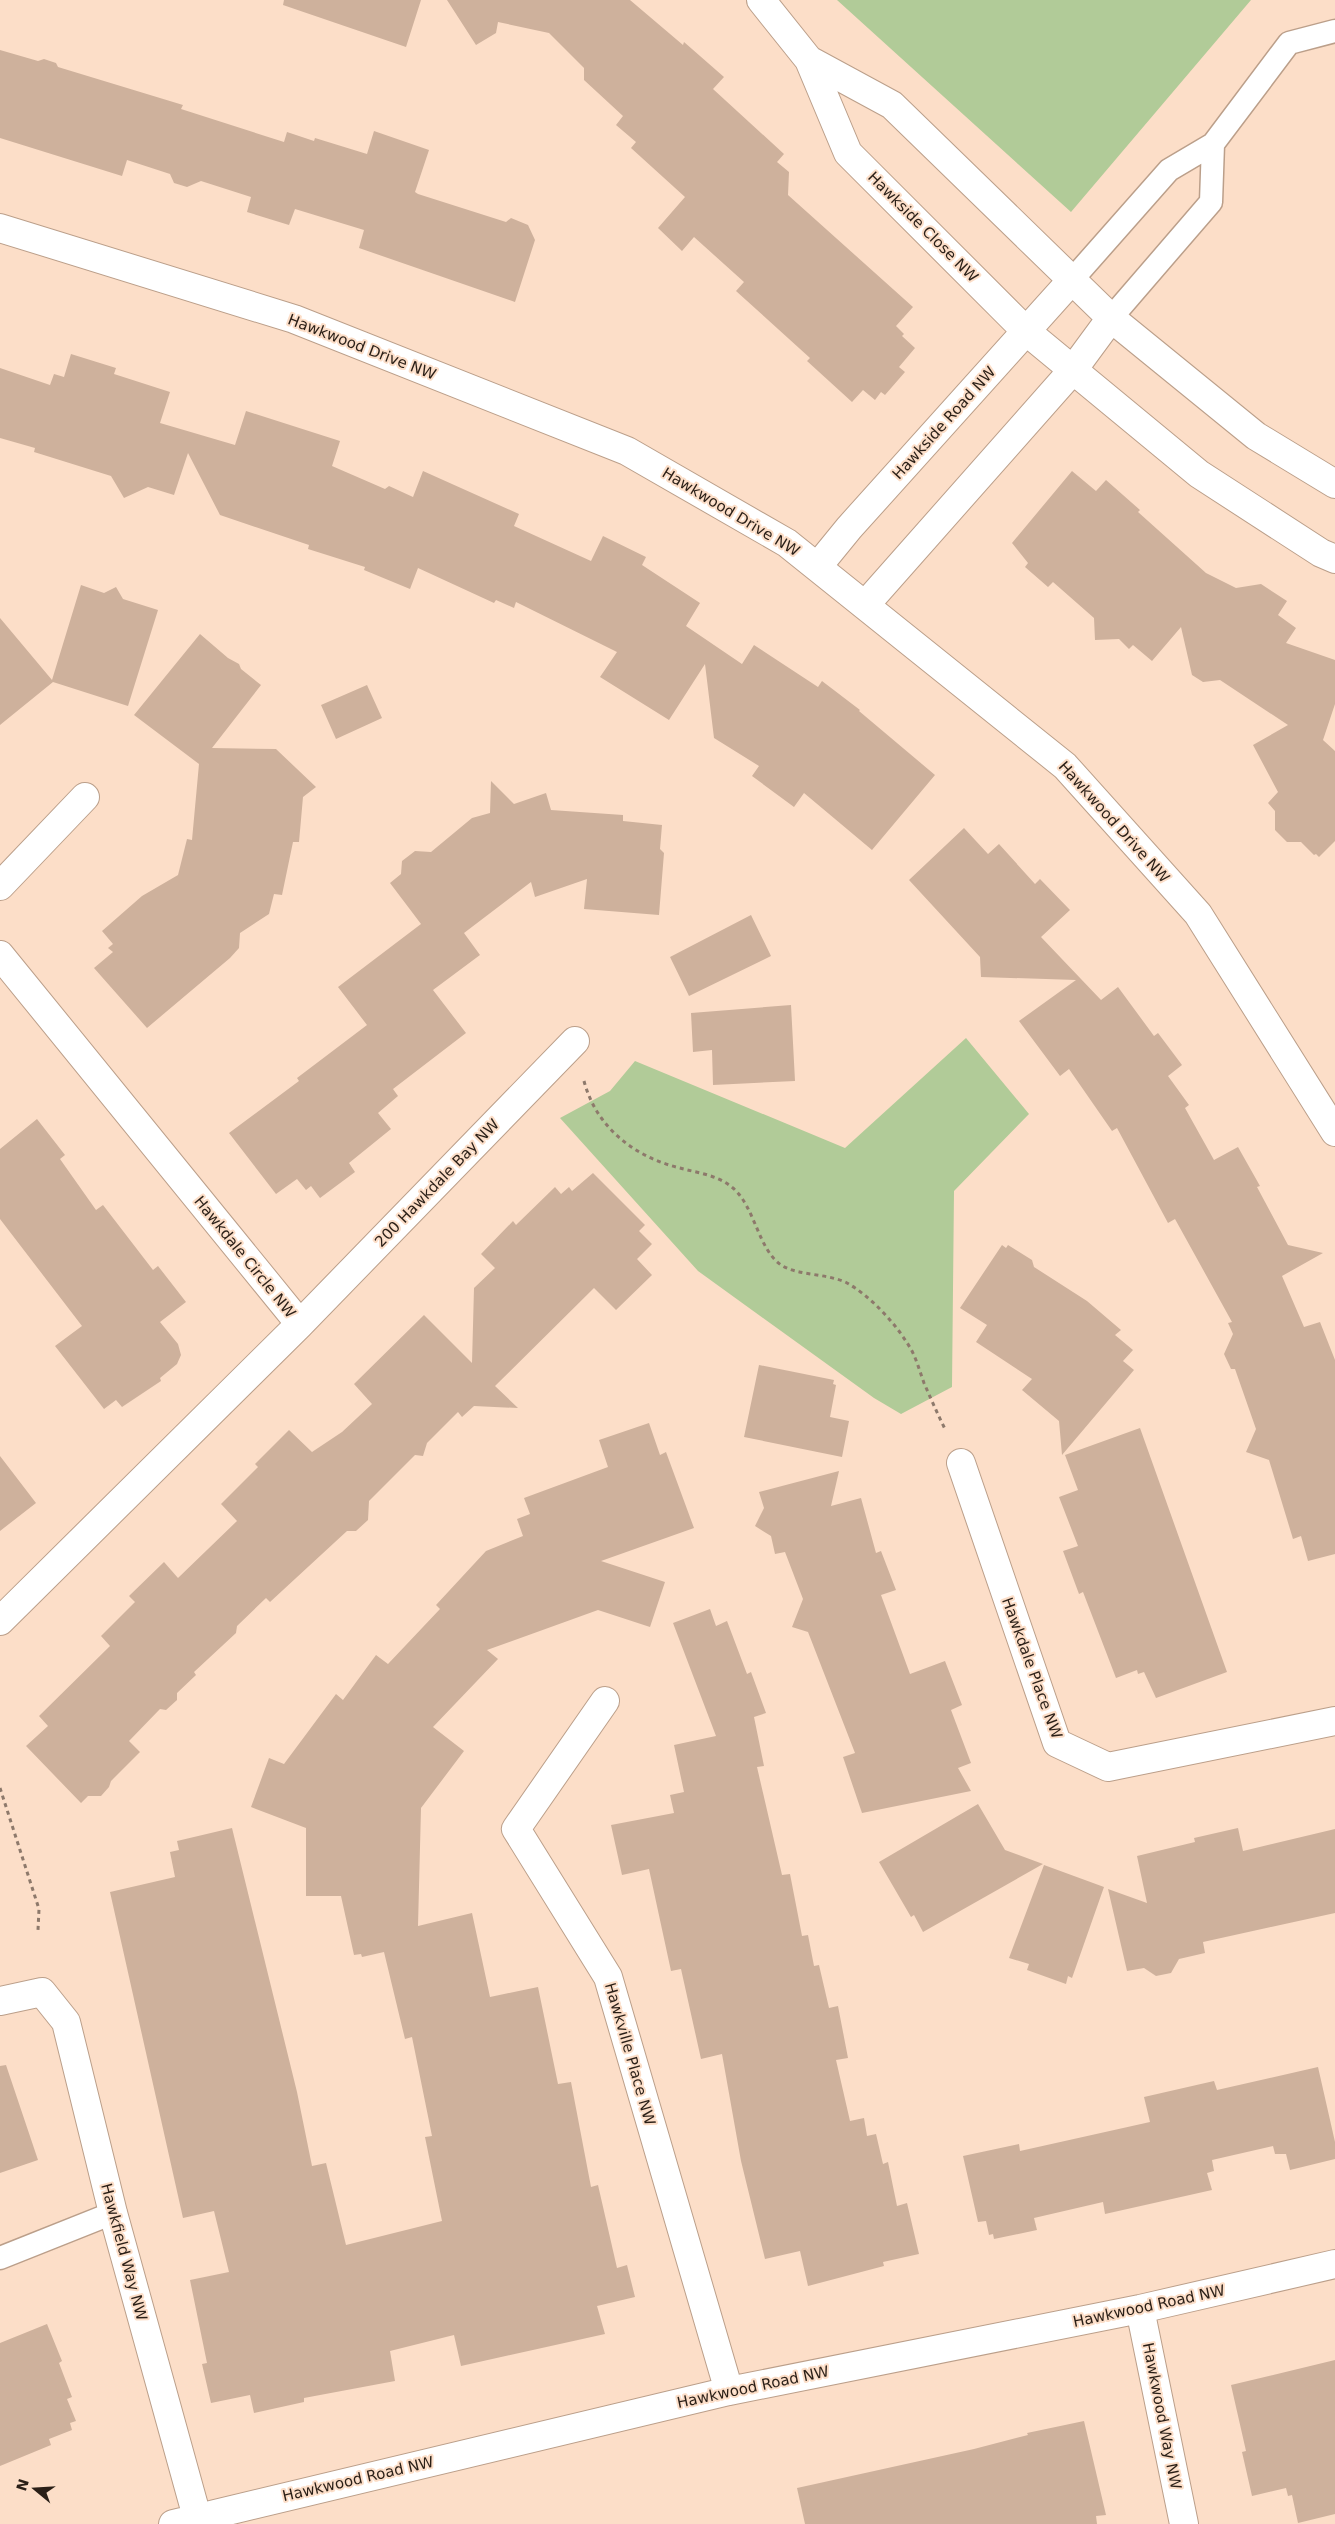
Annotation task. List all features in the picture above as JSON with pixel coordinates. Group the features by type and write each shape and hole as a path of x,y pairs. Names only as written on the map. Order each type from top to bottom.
{"street":[{"name":"Hawkside Close NW","path":"761,0 809,60 848,153 1027,332 1072,371"},
{"name":"Hawkside Close NW","path":"809,60 892,104 1111,318"},
{"name":"Hawkwood Drive NW","path":"0,228 294,319 627,451 787,543 866,604 1065,766 1191,907 1335,1132"},
{"name":"Hawkside Road NW","path":"818,566 849,528 1071,281"},
{"path":"866,604 1072,371 1111,318 1256,436 1335,484"},
{"path":"1072,371 1199,474 1321,553 1335,559"},
{"path":"0,886 85,797"},
{"name":"Hawkdale Circle NW","path":"0,955 300,1324 0,1621"},
{"name":"200 Hawkdale Bay NW","path":"300,1324 575,1041"},
{"name":"Hawkdale Place NW","path":"961,1463 1057,1743 1108,1767 1335,1721"},
{"name":"Hawkville Place NW","path":"605,1701 516,1829 608,1977 729,2391"},
{"name":"Hawkfield Way NW","path":"0,2001 42,1992 66,2022 185,2521"},
{"name":"Hawkwood Road NW","path":"185,2521 729,2391 1140,2309 1335,2264"},
{"name":"Hawkwood Way NW","path":"1140,2309 1184,2524"}],"lane":[{"path":"1071,281 1169,170 1213,144 1289,42 1335,31"},
{"path":"1111,318 1211,202 1213,144"},
{"path":"0,2258 113,2213"}],"path":[{"path":"575,1041 589,1099 596,1113 609,1129 622,1140 659,1161 706,1174 733,1187 742,1198 772,1256 781,1265 846,1282 860,1292 894,1325 912,1351 932,1403 961,1463"},
{"path":"0,1788 39,1909 38,1930"}],"green space":[{"path":"837,0 1251,0 1071,212"},
{"path":"966,1038 1029,1114 954,1191 952,1387 901,1414 874,1398 698,1271 560,1118 610,1091 635,1061 845,1148"}],"building":[{"path":"284,0 421,0 406,47 283,5"},
{"path":"447,0 630,0 683,45 684,42 724,77 713,89 784,154 777,162 789,172 788,195 913,307 896,326 904,334 902,336 915,348 899,367 905,372 885,395 881,392 875,400 863,390 852,402 807,361 810,358 736,291 744,282 694,237 682,251 658,228 685,197 631,148 636,142 616,125 623,116 584,80 584,68 549,33 498,22 496,33 476,45"},
{"path":"0,50 38,61 44,59 56,63 58,67 183,105 181,109 284,142 287,132 314,141 315,138 367,154 374,131 429,150 415,192 506,222 511,218 528,225 535,240 515,302 359,248 364,230 295,209 289,225 247,212 251,197 201,181 187,187 174,183 170,174 127,160 122,176 0,138"},
{"path":"71,354 116,368 114,374 170,392 160,423 235,445 246,411 340,441 332,466 385,489 389,486 413,497 423,471 519,514 514,526 591,561 603,536 646,557 642,565 700,603 686,626 742,664 754,645 818,687 822,681 860,710 935,775 872,850 804,793 794,807 752,776 759,766 714,738 705,664 669,720 600,677 617,652 516,602 514,608 496,600 494,603 418,568 410,589 364,570 365,567 308,549 309,545 220,515 188,453 174,495 148,487 124,498 111,476 34,452 35,448 0,438 0,368 50,385 54,374 64,377"},
{"path":"1072,471 1096,491 1106,480 1140,510 1138,512 1206,573 1236,588 1261,584 1287,601 1278,615 1296,628 1286,643 1335,660 1335,704 1323,740 1335,751 1335,841 1319,857 1316,854 1314,855 1301,842 1287,842 1275,830 1275,811 1268,803 1278,792 1253,745 1288,725 1220,680 1203,682 1192,675 1181,627 1152,661 1133,645 1129,649 1119,639 1095,640 1094,618 1053,582 1048,587 1025,567 1028,563 1012,543"},
{"path":"81,585 104,593 116,587 123,599 158,610 128,706 53,682 0,725 0,618 52,680"},
{"path":"200,634 228,658 239,664 241,669 261,685 212,748 276,749 316,787 303,797 299,842 293,842 282,895 274,894 269,914 240,933 239,948 230,958 147,1028 94,968 113,952 108,948 113,944 102,931 142,896 178,875 187,839 192,840 199,764 134,715"},
{"path":"367,685 382,718 336,739 321,705"},
{"path":"491,781 514,804 546,793 551,810 623,815 623,821 662,825 660,849 664,853 659,915 584,909 587,879 535,897 531,882 464,933 480,955 433,990 466,1033 393,1089 398,1096 378,1113 391,1129 349,1163 355,1172 320,1198 311,1186 306,1190 297,1179 276,1194 229,1133 299,1081 297,1078 367,1025 338,987 421,924 390,883 401,874 402,861 415,851 431,852 472,818 490,813"},
{"path":"964,828 988,854 999,844 1035,884 1040,879 1070,910 1041,937 1101,1000 1118,987 1154,1036 1158,1033 1182,1065 1168,1076 1189,1105 1185,1108 1214,1160 1238,1147 1260,1186 1257,1187 1288,1245 1323,1253 1282,1276 1304,1327 1320,1322 1335,1360 1335,1554 1308,1561 1301,1536 1293,1539 1269,1460 1246,1452 1256,1429 1235,1369 1231,1369 1224,1354 1233,1334 1228,1323 1232,1322 1175,1219 1168,1223 1117,1128 1112,1131 1069,1069 1060,1076 1019,1021 1076,980 981,977 980,957 909,880"},
{"path":"751,915 771,956 689,996 670,957"},
{"path":"791,1005 795,1081 713,1085 712,1050 693,1052 691,1013"},
{"path":"37,1119 65,1155 60,1159 96,1210 103,1205 153,1270 158,1266 186,1302 160,1322 178,1344 181,1355 177,1364 160,1378 161,1381 122,1407 116,1400 104,1409 55,1346 82,1326 0,1219 0,1149"},
{"path":"593,1173 645,1225 639,1231 652,1244 637,1259 652,1275 616,1310 594,1288 495,1386 518,1408 474,1406 462,1417 458,1412 427,1443 423,1456 415,1455 369,1501 368,1520 356,1531 347,1531 270,1602 266,1598 237,1626 236,1633 194,1672 196,1675 177,1693 177,1700 166,1710 160,1709 129,1741 140,1752 111,1781 109,1787 101,1796 88,1796 81,1803 26,1746 48,1726 39,1716 110,1646 101,1636 135,1602 129,1596 164,1562 178,1578 237,1521 221,1504 258,1467 255,1464 289,1430 312,1452 342,1432 372,1404 354,1384 424,1315 472,1363 474,1288 495,1268 481,1254 513,1221 516,1225 555,1187 561,1194 569,1187 572,1191"},
{"path":"1002,1245 1006,1248 1008,1245 1032,1260 1034,1267 1087,1301 1121,1330 1115,1335 1133,1350 1123,1361 1134,1370 1062,1455 1059,1421 1022,1390 1032,1379 976,1342 987,1325 960,1308"},
{"path":"759,1365 834,1380 833,1384 836,1385 830,1417 849,1421 842,1457 744,1437"},
{"path":"649,1423 660,1455 666,1452 694,1528 601,1561 665,1582 650,1627 598,1610 487,1650 498,1659 433,1727 464,1751 421,1808 418,1926 472,1913 490,1997 538,1987 558,2084 571,2082 591,2187 598,2185 617,2268 627,2265 635,2297 597,2306 605,2334 461,2366 454,2335 390,2351 395,2381 304,2398 304,2402 254,2413 250,2395 211,2403 202,2364 207,2363 190,2280 229,2272 214,2211 183,2218 110,1892 175,1877 170,1852 179,1850 177,1841 232,1828 297,2092 312,2166 326,2163 346,2245 442,2221 425,2137 432,2136 412,2037 405,2039 384,1952 362,1957 361,1954 354,1955 341,1896 306,1896 306,1828 251,1807 269,1758 284,1764 336,1694 343,1700 376,1655 388,1664 440,1609 436,1605 486,1551 523,1536 517,1519 530,1514 524,1498 608,1467 599,1440"},
{"path":"1140,1428 1227,1672 1156,1698 1144,1672 1138,1674 1137,1670 1116,1678 1083,1592 1079,1594 1063,1551 1078,1546 1059,1497 1078,1490 1065,1455"},
{"path":"0,1456 36,1503 0,1531"},
{"path":"839,1471 831,1506 861,1498 876,1553 881,1551 896,1590 881,1595 910,1674 945,1661 962,1705 951,1710 971,1763 958,1768 971,1791 862,1813 843,1757 855,1753 808,1632 792,1627 803,1599 785,1552 775,1554 771,1536 755,1526 764,1508 759,1492"},
{"path":"710,1609 716,1626 727,1621 747,1674 751,1672 766,1713 754,1717 764,1766 757,1767 782,1875 790,1874 802,1936 808,1935 814,1966 819,1965 829,2008 838,2006 848,2058 836,2060 850,2121 864,2118 867,2136 876,2134 883,2164 888,2162 897,2206 907,2203 919,2254 883,2262 884,2266 808,2286 800,2251 765,2259 741,2161 722,2054 701,2059 681,1969 671,1971 649,1869 622,1875 611,1825 674,1813 670,1795 684,1792 674,1745 716,1736 673,1623"},
{"path":"978,1804 1005,1850 1043,1864 923,1932 914,1915 911,1917 879,1862"},
{"path":"1238,1828 1243,1851 1335,1829 1335,1913 1203,1942 1205,1953 1179,1959 1171,1973 1156,1976 1144,1968 1127,1971 1108,1889 1147,1903 1137,1856 1195,1842 1194,1838"},
{"path":"1044,1865 1104,1887 1072,1978 1068,1976 1066,1984 1027,1970 1029,1964 1009,1958"},
{"path":"6,2065 38,2160 0,2173 0,2066"},
{"path":"1318,2067 1335,2142 1335,2159 1290,2170 1286,2154 1275,2154 1273,2146 1212,2160 1214,2171 1207,2173 1212,2190 1105,2214 1103,2202 1034,2218 1037,2230 994,2239 993,2234 989,2235 986,2221 978,2222 963,2156 1019,2144 1020,2151 1150,2122 1144,2097 1214,2081 1217,2090"},
{"path":"47,2324 62,2361 59,2363 72,2397 67,2399 76,2421 70,2423 72,2430 49,2439 51,2445 0,2466 0,2343"},
{"path":"1335,2360 1335,2514 1298,2523 1292,2495 1288,2496 1286,2488 1252,2496 1242,2452 1246,2451 1231,2385"},
{"path":"1084,2421 1106,2515 1096,2516 1097,2524 805,2524 797,2488 974,2449 1028,2435 1027,2433"}]}
